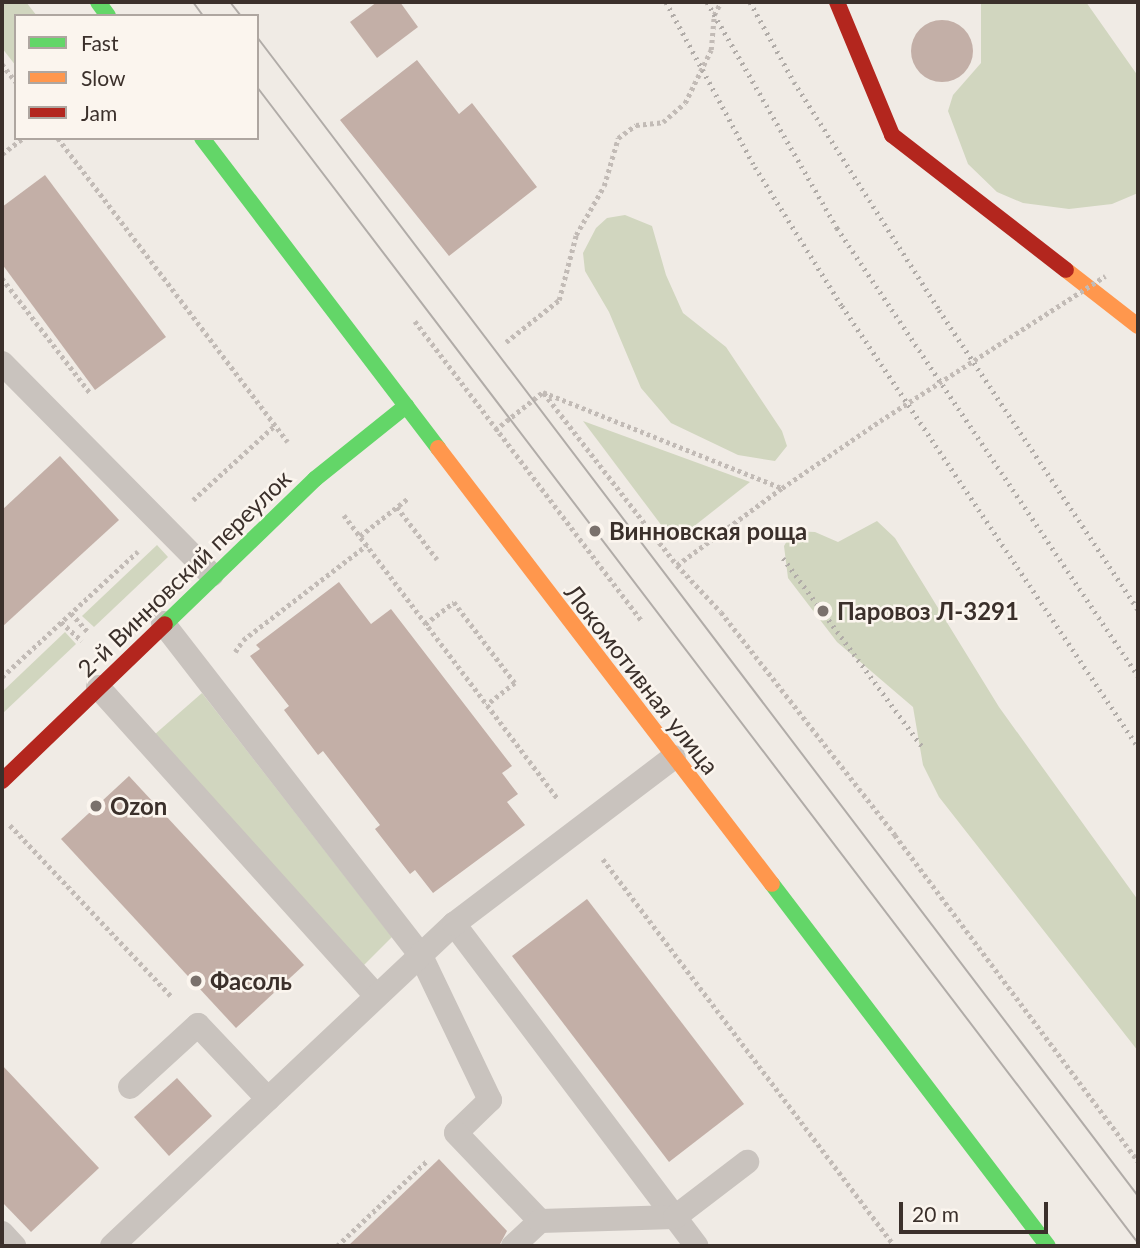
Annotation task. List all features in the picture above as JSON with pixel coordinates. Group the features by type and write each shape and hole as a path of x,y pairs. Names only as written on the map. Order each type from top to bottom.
{"main road":[{"path":"837,2 892,135 1138,326"},
{"name":"Локомотивная улица","path":"204,140 1048,1246"},
{"name":"2-й Винновский переулок","path":"4,775 315,478 405,406"}],"lane":[{"path":"2,363 212,575"},
{"path":"163,623 420,954 490,1100 456,1133 540,1221"},
{"path":"98,687 376,996"},
{"path":"112,1246 454,924 674,757"},
{"path":"454,924 697,1246"},
{"path":"130,1087 198,1025 268,1099"},
{"path":"513,1246 540,1221 675,1217 747,1162"},
{"path":"2,1233 14,1246"}],"path":[{"path":"506,342 559,300 576,235 604,186 618,138 636,125 663,122 685,103 711,50 714,15 721,2"},
{"path":"2,64 14,79"},
{"path":"2,154 20,140"},
{"path":"60,140 895,1246"},
{"path":"677,565 807,471 1105,276"},
{"path":"2,278 98,403 96,457"},
{"path":"415,321 641,620"},
{"path":"543,392 782,488"},
{"path":"495,430 543,392"},
{"path":"543,392 677,565 721,612 895,835 1138,1161"},
{"path":"360,536 407,499"},
{"path":"397,507 437,559"},
{"path":"235,661 235,650 243,640 367,545"},
{"path":"425,624 454,602 515,683 487,705"},
{"path":"61,622 80,640 90,642"},
{"path":"2,817 198,1025"},
{"path":"337,1246 456,1133"}],"green space":[{"path":"2,2 26,2 35,14 14,14 14,63 2,48"},
{"path":"981,2 1086,2 1138,76 1138,193 1112,204 1069,209 1023,203 997,192 968,164 948,111 953,95 981,63"},
{"path":"625,215 652,226 666,275 683,313 726,347 782,431 787,446 775,461 738,455 671,423 641,388 609,312 585,271 583,253 596,228 607,218"},
{"path":"583,421 750,482 674,542"},
{"path":"877,521 895,538 999,707 1138,900 1138,1051 939,797 923,765 913,707 837,642 788,578 784,546 793,531 815,532 838,542"},
{"path":"157,545 168,557 94,627 82,616"},
{"path":"65,632 76,644 2,714 2,692"},
{"path":"202,693 392,937 362,967 154,735"}],"building":[{"path":"377,2 400,2 418,27 377,58 350,22"},
{"path":"942,20 964,29 973,51 964,73 942,82 920,73 911,51 920,29"},
{"path":"417,60 459,114 472,103 537,187 449,256 340,120"},
{"path":"45,175 166,337 95,390 2,264 2,207"},
{"path":"60,456 119,520 2,627 2,510"},
{"path":"339,582 371,624 391,609 512,766 502,773 518,794 507,802 525,825 433,893 415,870 410,874 375,829 380,825 323,751 318,755 284,710 289,706 250,656 260,649 256,645"},
{"path":"129,776 304,965 236,1028 61,839"},
{"path":"587,899 744,1104 669,1162 512,956"},
{"path":"2,1065 99,1168 31,1232 2,1202"},
{"path":"177,1078 212,1116 169,1156 134,1117"},
{"path":"439,1159 507,1231 499,1246 348,1246"}],"tram line":[{"path":"193,2 202,14"},
{"path":"230,2 239,14"},
{"path":"259,40 1138,1196"},
{"path":"259,90 1138,1243"}],"railway":[{"path":"666,2 755,167 842,306 1138,747"},
{"path":"707,2 837,228 1138,676"},
{"path":"750,2 794,82 939,310 1138,610"},
{"path":"783,558 924,749"}],"traffic: fast":[{"path":"98,2 107,14"},
{"path":"204,140 438,448"},
{"path":"165,624 315,479 406,406"},
{"path":"772,884 1048,1246"}],"traffic: slow":[{"path":"1066,270 1138,326"},
{"path":"438,448 772,884"}],"traffic: jam":[{"path":"837,2 892,135 1066,270"},
{"path":"2,781 165,624"}],"place":[{"name":"Винновская роща","path":"595,531"},
{"name":"Паровоз Л-3291","path":"823,611"},
{"name":"Ozon","path":"96,806"},
{"name":"Фасоль","path":"196,981"}]}
